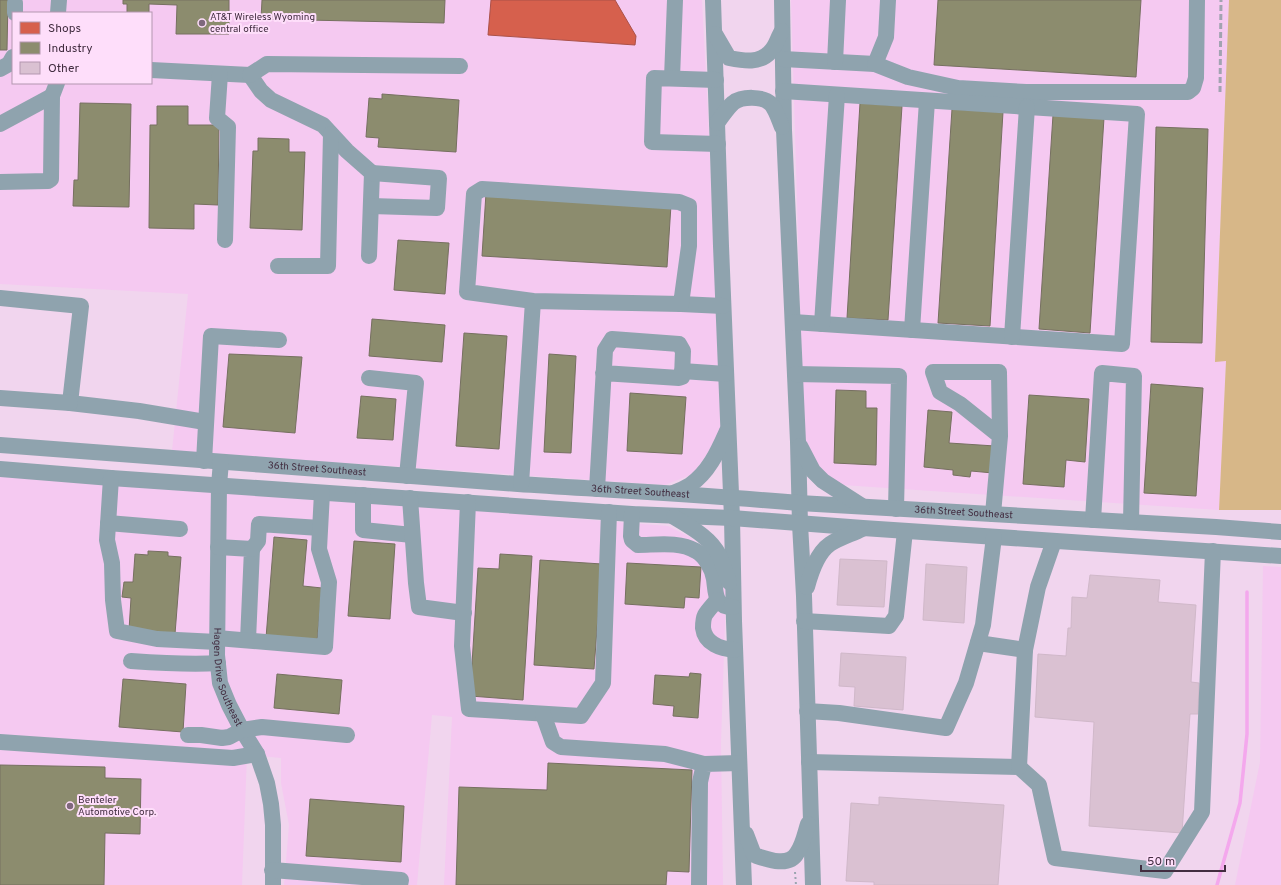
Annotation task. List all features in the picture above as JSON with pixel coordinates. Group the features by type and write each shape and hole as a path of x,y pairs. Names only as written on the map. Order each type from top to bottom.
{"street":[{"path":"58,0 58,12"},
{"path":"672,78 675,0"},
{"path":"713,0 744,885"},
{"path":"782,0 784,130 804,596 813,885"},
{"path":"835,62 838,0"},
{"path":"876,64 886,38 888,0"},
{"path":"783,59 876,64 908,77 958,88 1026,92 1188,92 1193,88 1196,78 1197,0"},
{"path":"714,32 729,58 746,62 759,60 771,51 783,28"},
{"path":"0,69 9,64 12,59"},
{"path":"152,70 250,75 267,64 460,66"},
{"path":"220,74 217,118 228,127 225,240"},
{"path":"250,75 261,91 271,100 323,125 347,151 372,173 439,178 437,208 371,206"},
{"path":"716,80 654,78 652,142 718,144"},
{"path":"0,124 55,90"},
{"path":"0,182 48,181 51,179 55,90"},
{"path":"783,91 1137,114 1122,344 793,322"},
{"path":"822,324 837,95"},
{"path":"717,123 733,103 741,99 754,98 764,100 771,104 784,130"},
{"path":"912,330 927,100"},
{"path":"1012,337 1027,107"},
{"path":"278,266 328,266 331,134"},
{"path":"369,256 372,173"},
{"path":"681,304 689,246 689,206 679,202 482,189 474,194 467,292 533,301 723,306"},
{"path":"0,298 81,306 70,404"},
{"path":"521,484 533,301"},
{"path":"204,461 205,422 212,336 279,340"},
{"path":"597,489 603,373 605,350 612,339 679,344 683,351 682,377 679,378 603,373"},
{"path":"682,371 726,374"},
{"path":"993,514 1000,436 999,372 933,372 940,392 960,404 1000,436"},
{"path":"1093,520 1102,373 1134,376 1131,522"},
{"path":"795,374 899,376 896,509"},
{"path":"368,378 416,383 407,476"},
{"path":"0,398 139,411 205,422"},
{"path":"673,493 690,484 705,472 718,452 728,428"},
{"path":"798,442 813,471 823,481 864,507"},
{"name":"36th Street Southeast","path":"0,445 407,476 673,493 799,503 1281,532"},
{"name":"Hagen Drive Southeast","path":"221,462 219,486 217,640 220,682 229,705 257,754 267,783 273,825 272,878"},
{"path":"0,469 219,486 632,514 732,518 800,524 1281,556"},
{"path":"111,478 107,540 112,563 116,631 157,639 248,640 326,647 329,582 319,549 322,492"},
{"path":"363,495 363,530 412,534"},
{"path":"410,498 419,607 464,613"},
{"path":"468,502 462,646 469,709 581,716 603,683 609,512"},
{"path":"632,514 631,536 632,540 638,545 675,545 686,547 696,551 705,558 714,578 717,600 722,605 728,607 733,599 719,554 701,534 672,516"},
{"path":"108,524 180,529"},
{"path":"248,640 252,549 258,541 259,524 320,528"},
{"path":"804,596 812,571 821,555 830,544 863,528"},
{"path":"804,620 889,626 896,616 905,531"},
{"path":"807,711 839,712 946,728 966,683 984,625 994,537"},
{"path":"1018,767 1025,650 1038,587 1054,541"},
{"path":"218,547 252,549"},
{"path":"809,762 1018,767 1039,785 1055,858 1165,870 1202,812 1214,551"},
{"path":"717,600 706,614 703,625 704,633 710,642 715,645 724,649 735,650"},
{"path":"978,643 1025,650"},
{"path":"131,661 181,664 218,663"},
{"path":"544,714 553,742 561,747 665,754 704,764 739,763"},
{"path":"188,735 222,738 229,737 242,730 262,727 347,735"},
{"path":"0,742 233,758 257,754"},
{"path":"698,885 700,782 704,764"},
{"path":"742,824 754,855 772,861 787,861 797,854 811,817"},
{"path":"272,878 401,880 400,885"}],"path":[{"path":"795,870 796,885"}],"shaded area":[{"path":"0,0 702,0 721,430 714,444 693,474 665,485 172,451 188,294 0,284"},
{"path":"791,0 1229,0 1215,361 1226,361 1219,510 842,485 822,474 804,438"},
{"path":"1229,0 1281,0 1281,510 1219,510 1226,361 1215,362"},
{"path":"0,473 668,526 690,537 712,557 726,593 721,743 723,885 444,885 452,717 432,715 417,885 284,885 289,825 281,783 281,758 247,755 242,885 0,885"},
{"path":"1263,566 1281,567 1281,885 1235,885 1260,762"}],"building: Shops":[{"path":"491,0 615,0 636,36 635,45 488,35"}],"building: Industry":[{"path":"0,0 8,0 7,50 0,50"},
{"name":"AT&T Wireless Wyoming central office","path":"123,0 229,0 229,34 176,34 177,5 149,4 149,12 127,12 127,4 123,4"},
{"path":"262,0 445,0 444,23 261,19"},
{"path":"938,0 1141,0 1136,77 934,65"},
{"path":"382,94 459,100 456,152 378,147 379,138 366,137 369,98 382,99"},
{"path":"80,103 131,104 129,207 73,206 74,180 78,180"},
{"path":"860,103 902,106 888,320 847,318"},
{"path":"157,106 188,106 188,125 219,125 218,205 194,204 194,229 149,228 150,125 157,125"},
{"path":"952,109 1003,112 990,326 938,323"},
{"path":"1053,115 1104,118 1090,333 1039,329"},
{"path":"1156,127 1208,129 1202,343 1151,342"},
{"path":"258,138 289,139 289,152 305,152 302,230 250,228 253,151 258,151"},
{"path":"486,193 671,205 667,267 482,256"},
{"path":"398,240 449,243 445,294 394,290"},
{"path":"372,319 445,325 442,362 369,356"},
{"path":"464,333 507,336 499,449 456,446"},
{"path":"229,354 302,357 295,433 223,427"},
{"path":"549,354 576,356 571,453 544,452"},
{"path":"1151,384 1203,388 1196,496 1144,493"},
{"path":"836,390 866,391 866,408 877,408 876,465 834,463"},
{"path":"630,393 686,397 682,454 627,451"},
{"path":"1029,395 1089,399 1085,462 1066,460 1064,487 1023,484"},
{"path":"361,396 396,399 393,440 357,438"},
{"path":"928,410 952,412 949,443 995,446 993,473 971,471 970,477 953,475 953,470 924,467"},
{"path":"274,537 307,540 303,586 322,588 317,642 266,638"},
{"path":"354,541 395,544 390,619 348,616"},
{"path":"148,551 168,552 168,556 181,557 175,634 129,630 131,598 122,597 124,582 133,582 135,554 148,555"},
{"path":"500,554 532,556 523,700 470,696 478,568 499,569"},
{"path":"540,560 602,564 594,669 534,665"},
{"path":"627,563 701,567 699,598 685,597 684,608 625,604"},
{"path":"690,673 701,674 698,718 673,716 674,706 653,704 655,675 689,677"},
{"path":"277,674 342,680 339,714 274,708"},
{"path":"123,679 186,684 183,732 119,727"},
{"path":"548,763 692,770 689,872 667,871 666,885 456,885 459,787 547,790"},
{"name":"Benteler Automotive Corp.","path":"0,765 105,767 105,778 141,779 140,834 105,833 104,885 0,885"},
{"path":"310,799 404,806 401,862 306,856"}],"building: Other":[{"path":"840,559 887,561 884,607 837,605"},
{"path":"926,564 967,567 964,623 923,620"},
{"path":"1090,575 1160,580 1158,602 1196,605 1191,682 1199,683 1198,714 1190,714 1182,833 1089,826 1094,722 1035,717 1038,654 1066,656 1068,628 1071,628 1072,597 1087,598"},
{"path":"841,653 906,657 903,710 854,706 855,687 839,686"},
{"path":"879,797 1004,805 998,885 874,885 874,882 846,881 851,803 879,805"}],"waterway":[{"path":"1217,885 1240,803 1247,734 1247,592"}],"railway":[{"path":"1220,92 1221,0"}],"place":[{"name":"AT&T Wireless Wyoming central office","path":"202,23"},
{"name":"Benteler Automotive Corp.","path":"70,806"}]}
